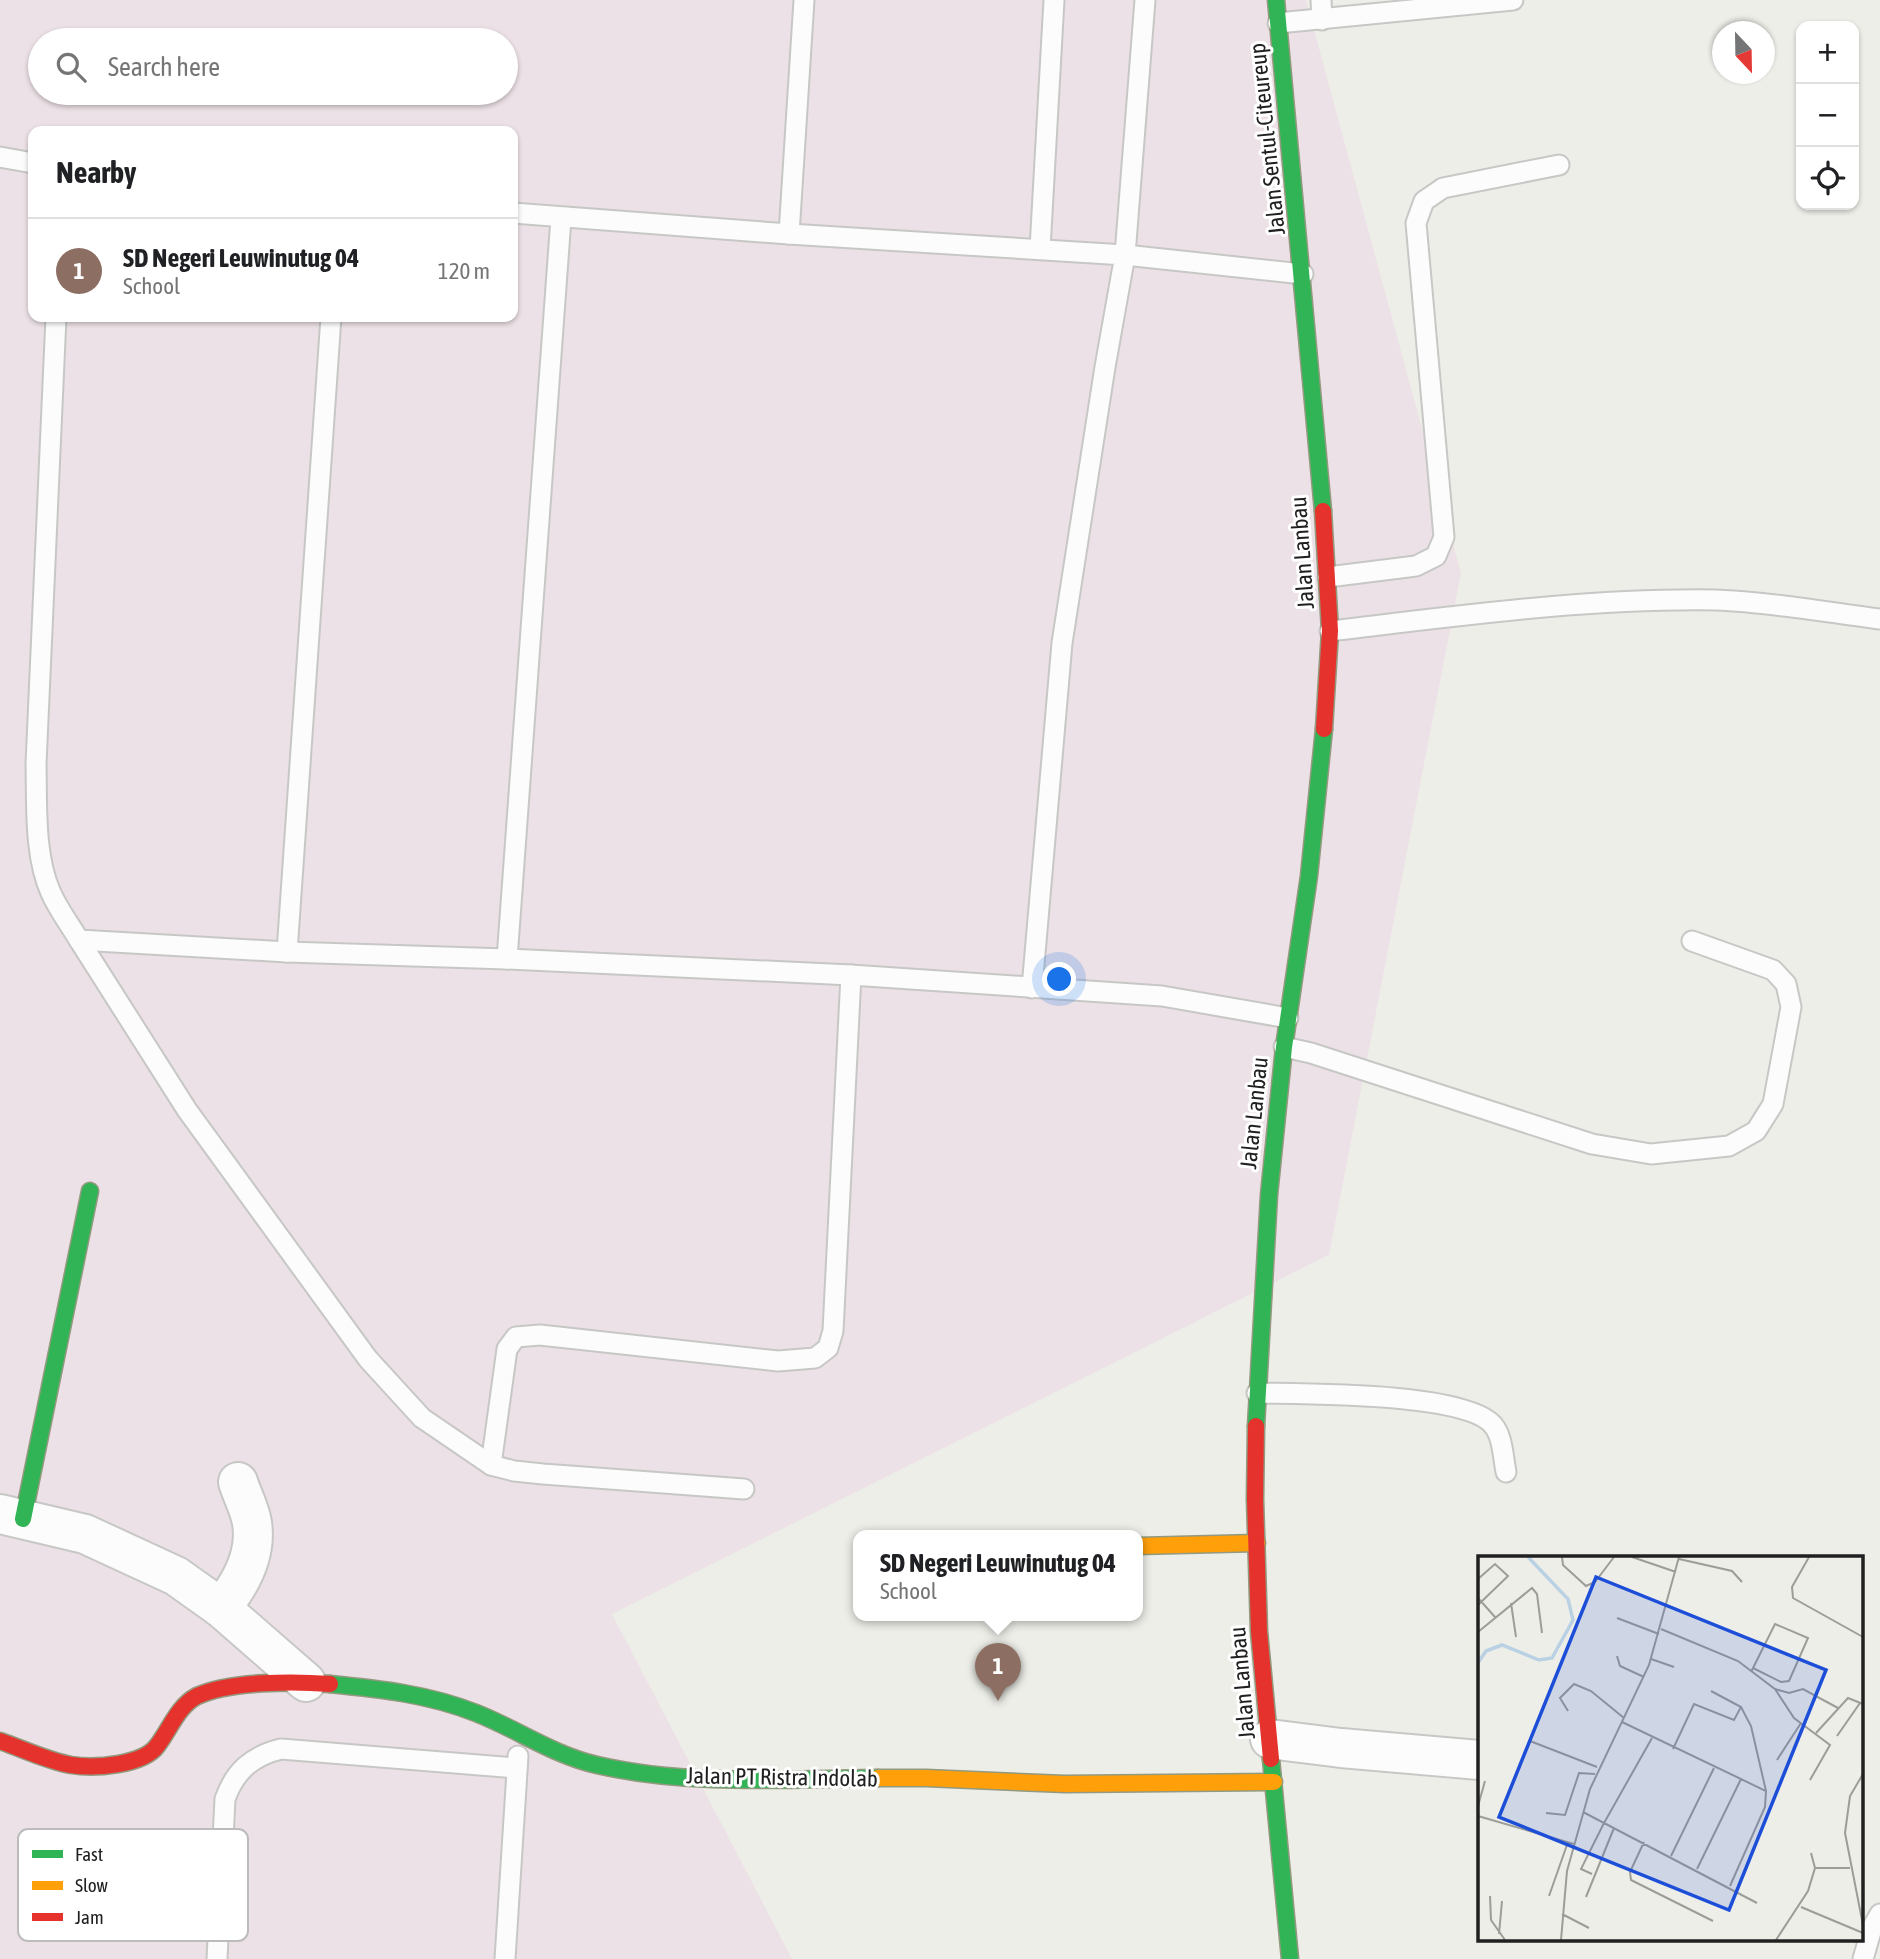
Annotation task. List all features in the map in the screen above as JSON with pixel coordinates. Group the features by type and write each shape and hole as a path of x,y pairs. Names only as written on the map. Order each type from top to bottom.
{"street":[{"name":"Jalan Sentul-Citeureup","path":"1276,0 1303,274"},
{"name":"Jalan Lanbau","path":"1290,1959 1259,1630 1256,1393 1269,1195 1284,1047 1305,912 1318,793 1329,631 1328,577 1303,274"},
{"path":"90,1191 11,1516 85,1534 176,1576 221,1608 306,1682"},
{"path":"221,1608 246,1570 252,1549 252,1523 238,1482"},
{"path":"1143,1546 1257,1543"},
{"name":"Jalan PT Ristra Indolab","path":"0,1741 72,1765 110,1765 141,1759 156,1748 177,1714 195,1697 223,1687 306,1682 400,1691 438,1700 477,1713 554,1752 594,1765 642,1773 732,1780 926,1778 1065,1784 1274,1782"},
{"path":"1270,1739 1478,1760"}],"lane":[{"path":"789,234 804,0"},
{"path":"1040,249 1054,0"},
{"path":"1032,988 1062,643 1125,255 1145,0"},
{"path":"1321,0 1322,20"},
{"path":"1278,23 1513,0"},
{"path":"0,157 28,162"},
{"path":"1328,577 1416,566 1436,556 1444,537 1416,223 1424,201 1443,188 1559,165"},
{"path":"518,214 1125,255 1303,274"},
{"path":"507,959 561,218"},
{"path":"56,322 36,764 37,824 51,893 187,1110 369,1359 422,1418 491,1465 513,1471 744,1489"},
{"path":"287,952 331,322"},
{"path":"1329,631 1552,606 1630,601 1718,600 1879,619"},
{"path":"79,940 287,952 851,975 1162,996 1288,1018"},
{"path":"1284,1047 1311,1053 1592,1144 1651,1154 1729,1146 1756,1131 1773,1104 1791,1007 1786,984 1773,970 1692,941"},
{"path":"491,1465 507,1349 516,1337 540,1335 778,1362 815,1358 828,1348 833,1331 851,975"},
{"path":"1256,1393 1417,1401 1457,1407 1480,1415 1494,1426 1506,1472"},
{"path":"505,1959 519,1734"},
{"path":"224,1829 225,1799 232,1781 248,1762 265,1753 281,1749 517,1768"},
{"path":"1863,1959 1872,1928 1880,1914"},
{"path":"217,1959 218,1941"}],"shaded area":[{"path":"0,0 1306,0 1461,573 1329,1255 612,1614 792,1959 0,1959"}],"traffic: fast":[{"path":"1276,0 1323,511"},
{"path":"1256,1426 1269,1195 1284,1047 1309,876 1324,729"},
{"path":"23,1519 90,1191"},
{"path":"330,1684 386,1690 440,1701 491,1719 581,1761 631,1772 737,1780 878,1778"},
{"path":"1271,1759 1290,1959"}],"traffic: slow":[{"path":"1143,1546 1257,1543"},
{"path":"878,1778 1065,1784 1274,1782"}],"traffic: jam":[{"path":"1323,511 1330,631 1324,729"},
{"path":"1256,1426 1259,1631 1271,1759"},
{"path":"0,1741 71,1765 118,1764 141,1758 157,1746 179,1712 197,1696 244,1685 330,1684"}],"place":[{"name":"SD Negeri Leuwinutug 04","path":"998,1701"}]}
